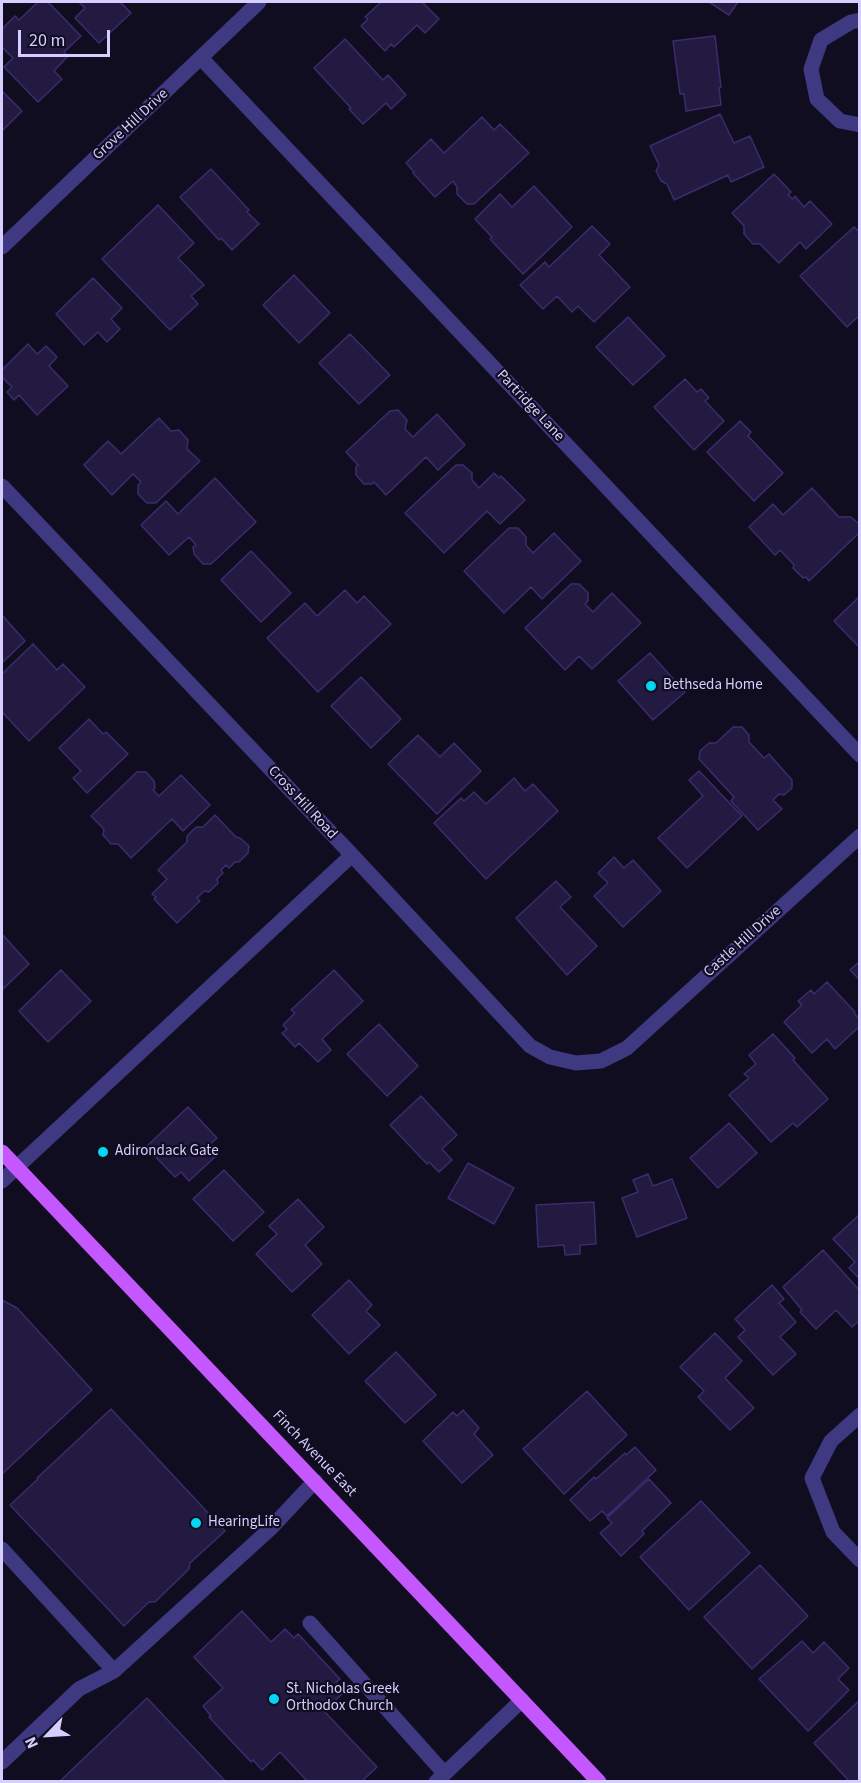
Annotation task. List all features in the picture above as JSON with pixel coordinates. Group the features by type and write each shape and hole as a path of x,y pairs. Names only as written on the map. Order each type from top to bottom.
{"main road":[{"name":"Finch Avenue East","path":"2,1152 599,1782"}],"street":[{"name":"Grove Hill Drive","path":"2,247 259,2"},
{"path":"860,20 851,22 821,40 811,69 817,99 840,121 860,125"},
{"name":"Partridge Lane","path":"201,58 860,755"},
{"name":"Cross Hill Road","path":"2,486 530,1046 550,1057 576,1063 601,1061 627,1048"},
{"name":"Castle Hill Drive","path":"627,1048 860,836"},
{"path":"2,1180 352,855"},
{"path":"860,1415 831,1441 812,1478 833,1532 860,1560"},
{"path":"2,1762 79,1689 114,1671 270,1529 315,1481"},
{"path":"2,1549 114,1671"},
{"path":"310,1623 440,1777 522,1700"}],"building":[{"path":"38,2 48,2 81,36 64,52 68,56 54,71 62,79 38,102 4,67 13,58 2,47 2,29 15,16 19,20"},
{"path":"79,2 120,2 131,13 99,43 75,18 85,8"},
{"path":"381,2 422,2 439,19 425,33 417,25 394,47 391,44 385,51 361,26 368,19 365,17"},
{"path":"709,2 738,2 729,15"},
{"path":"715,36 721,105 686,111 684,94 680,94 673,41"},
{"path":"345,39 383,80 388,75 406,95 391,109 386,103 363,124 314,68"},
{"path":"2,91 22,111 2,131"},
{"path":"720,114 734,143 750,136 764,167 731,182 728,175 674,200 667,184 661,181 656,171 659,165 650,146"},
{"path":"482,117 494,130 500,124 529,153 474,204 467,204 457,194 457,187 453,181 435,197 406,163 431,139 444,153"},
{"path":"211,169 259,224 232,250 221,238 219,240 180,197"},
{"path":"774,174 791,192 788,195 793,199 795,196 804,207 810,201 832,224 806,249 800,242 779,263 760,244 753,244 744,234 744,226 732,213"},
{"path":"534,186 572,227 523,274 490,239 492,237 475,219 500,194 512,207"},
{"path":"158,205 194,243 178,258 204,285 191,296 198,304 170,330 102,259"},
{"path":"592,226 610,244 599,255 630,287 594,322 578,306 572,312 557,296 543,309 520,285 545,262 549,267"},
{"path":"854,227 860,232 860,315 847,327 800,276"},
{"path":"294,275 330,313 299,343 263,305"},
{"path":"93,278 122,308 111,319 120,329 107,342 98,332 84,345 56,314"},
{"path":"628,317 665,356 633,385 596,347"},
{"path":"350,334 390,375 359,404 319,363"},
{"path":"28,344 37,354 46,346 57,357 49,366 68,386 37,415 19,395 14,400 7,392 12,387 2,377 2,370"},
{"path":"685,379 697,392 701,389 709,398 705,401 724,421 694,450 654,407"},
{"path":"398,410 407,420 405,429 413,437 437,414 465,445 438,470 426,457 386,495 374,482 364,484 356,475 358,465 346,452 390,411"},
{"path":"159,418 171,431 179,430 188,440 187,449 200,461 156,503 147,503 138,494 138,485 141,482 133,474 112,495 84,465 108,441 121,454"},
{"path":"740,421 751,432 748,436 783,473 754,501 707,452"},
{"path":"456,465 463,465 472,473 472,480 479,488 494,473 499,478 501,476 525,500 500,524 487,511 444,553 405,513"},
{"path":"215,478 256,522 211,564 203,564 194,554 193,547 196,545 189,537 169,555 141,525 166,501 178,514"},
{"path":"812,488 839,517 851,517 860,525 860,532 809,581 793,568 794,565 780,550 775,555 749,527 773,504 783,515"},
{"path":"509,528 518,528 526,537 526,545 533,553 554,533 581,561 542,599 531,587 504,613 464,571"},
{"path":"251,551 291,593 261,622 221,580"},
{"path":"571,584 579,584 588,593 588,601 585,604 593,612 612,593 641,623 592,669 579,656 565,670 525,628"},
{"path":"345,590 357,603 364,596 391,624 318,692 267,638 305,603 317,616"},
{"path":"860,596 860,648 834,621"},
{"path":"2,615 25,641 2,663"},
{"path":"33,644 57,670 63,664 85,687 29,741 2,712 2,674"},
{"name":"Bethseda Home","path":"650,653 685,692 653,720 618,681"},
{"path":"361,677 401,719 371,748 331,706"},
{"path":"89,719 103,734 106,732 128,754 87,793 73,778 81,771 59,748"},
{"path":"733,727 742,727 749,735 749,742 764,758 769,754 792,780 792,788 784,795 779,794 773,800 782,809 758,830 731,801 734,797 699,759 700,751 709,743 716,743"},
{"path":"418,735 440,757 454,743 481,771 437,814 388,764"},
{"path":"699,771 742,816 687,868 658,838 703,796 689,780"},
{"path":"137,772 146,772 154,781 153,790 159,796 181,775 210,805 183,831 172,819 131,858 118,844 111,844 103,835 104,829 91,816"},
{"path":"514,778 525,791 533,784 558,811 486,879 434,823 461,798 464,801 474,792 486,804"},
{"path":"215,815 236,837 249,846 248,853 229,868 226,865 221,870 223,873 217,879 218,883 209,892 204,891 197,898 200,901 177,923 152,894 167,879 158,870 187,842 187,836 196,827 203,827"},
{"path":"614,857 624,868 633,860 661,891 623,927 594,896 608,883 598,873"},
{"path":"556,881 571,897 560,907 597,946 567,975 516,918"},
{"path":"2,934 29,964 2,990"},
{"path":"860,961 860,980 850,970"},
{"path":"61,970 91,1001 48,1042 19,1011"},
{"path":"334,970 363,1001 322,1039 331,1050 318,1062 299,1043 295,1047 282,1033 287,1029 283,1025 295,1013 291,1010"},
{"path":"827,982 855,1012 860,1020 860,1026 835,1049 827,1039 812,1053 784,1022 802,1005 798,1001 811,990 814,994"},
{"path":"379,1024 418,1066 387,1096 347,1054"},
{"path":"773,1034 828,1099 797,1127 793,1123 771,1142 729,1095 749,1078 744,1074 756,1064 749,1055"},
{"path":"421,1096 457,1135 442,1149 452,1160 439,1172 429,1162 427,1164 390,1125"},
{"path":"188,1107 217,1138 207,1147 216,1156 189,1181 181,1172 175,1177 146,1147"},
{"path":"729,1123 757,1153 718,1188 690,1158"},
{"path":"468,1163 514,1188 494,1224 448,1198"},
{"path":"224,1170 264,1212 233,1241 193,1199"},
{"path":"648,1174 653,1186 672,1179 687,1218 637,1237 622,1198 638,1192 633,1180"},
{"path":"298,1199 324,1227 305,1245 322,1264 292,1292 256,1254 277,1234 269,1226"},
{"path":"594,1202 596,1244 580,1245 580,1254 565,1255 564,1245 538,1247 536,1205"},
{"path":"860,1214 860,1279 849,1268 855,1262 833,1239"},
{"path":"823,1250 860,1291 860,1320 852,1327 836,1310 816,1329 800,1312 802,1310 783,1287"},
{"path":"349,1280 372,1305 366,1311 380,1325 349,1354 312,1315"},
{"path":"772,1285 784,1299 779,1303 796,1322 780,1337 796,1354 773,1375 738,1337 745,1330 735,1319"},
{"path":"2,1300 17,1308 92,1390 2,1474"},
{"path":"715,1333 742,1361 725,1378 754,1408 730,1430 698,1397 704,1391 680,1367"},
{"path":"396,1352 436,1395 405,1423 365,1381"},
{"path":"587,1391 627,1435 564,1494 523,1449"},
{"path":"111,1409 225,1531 190,1563 189,1569 155,1602 149,1602 124,1626 10,1505"},
{"path":"463,1410 479,1428 474,1434 493,1455 462,1483 423,1441 453,1412 457,1416"},
{"path":"635,1447 656,1470 607,1516 602,1511 590,1521 570,1500 594,1477 596,1479"},
{"path":"649,1479 671,1503 642,1531 644,1534 621,1556 600,1533 612,1523 607,1518"},
{"path":"701,1501 750,1553 689,1610 640,1557"},
{"path":"760,1565 808,1616 752,1669 704,1617"},
{"name":"St. Nicholas Greek Orthodox Church","path":"242,1611 271,1642 285,1629 294,1638 298,1634 340,1679 336,1682 344,1692 324,1711 377,1767 361,1782 308,1782 280,1752 262,1770 253,1760 251,1762 209,1717 211,1716 203,1706 223,1688 194,1657"},
{"path":"802,1641 813,1653 824,1642 849,1668 838,1679 849,1690 808,1731 759,1679"},
{"path":"147,1698 226,1782 59,1782"},
{"path":"860,1700 860,1782 850,1782 814,1743"}],"place":[{"name":"Bethseda Home","path":"651,686"},
{"name":"Adirondack Gate","path":"103,1152"},
{"name":"HearingLife","path":"196,1523"},
{"name":"St. Nicholas Greek Orthodox Church","path":"274,1699"}]}
